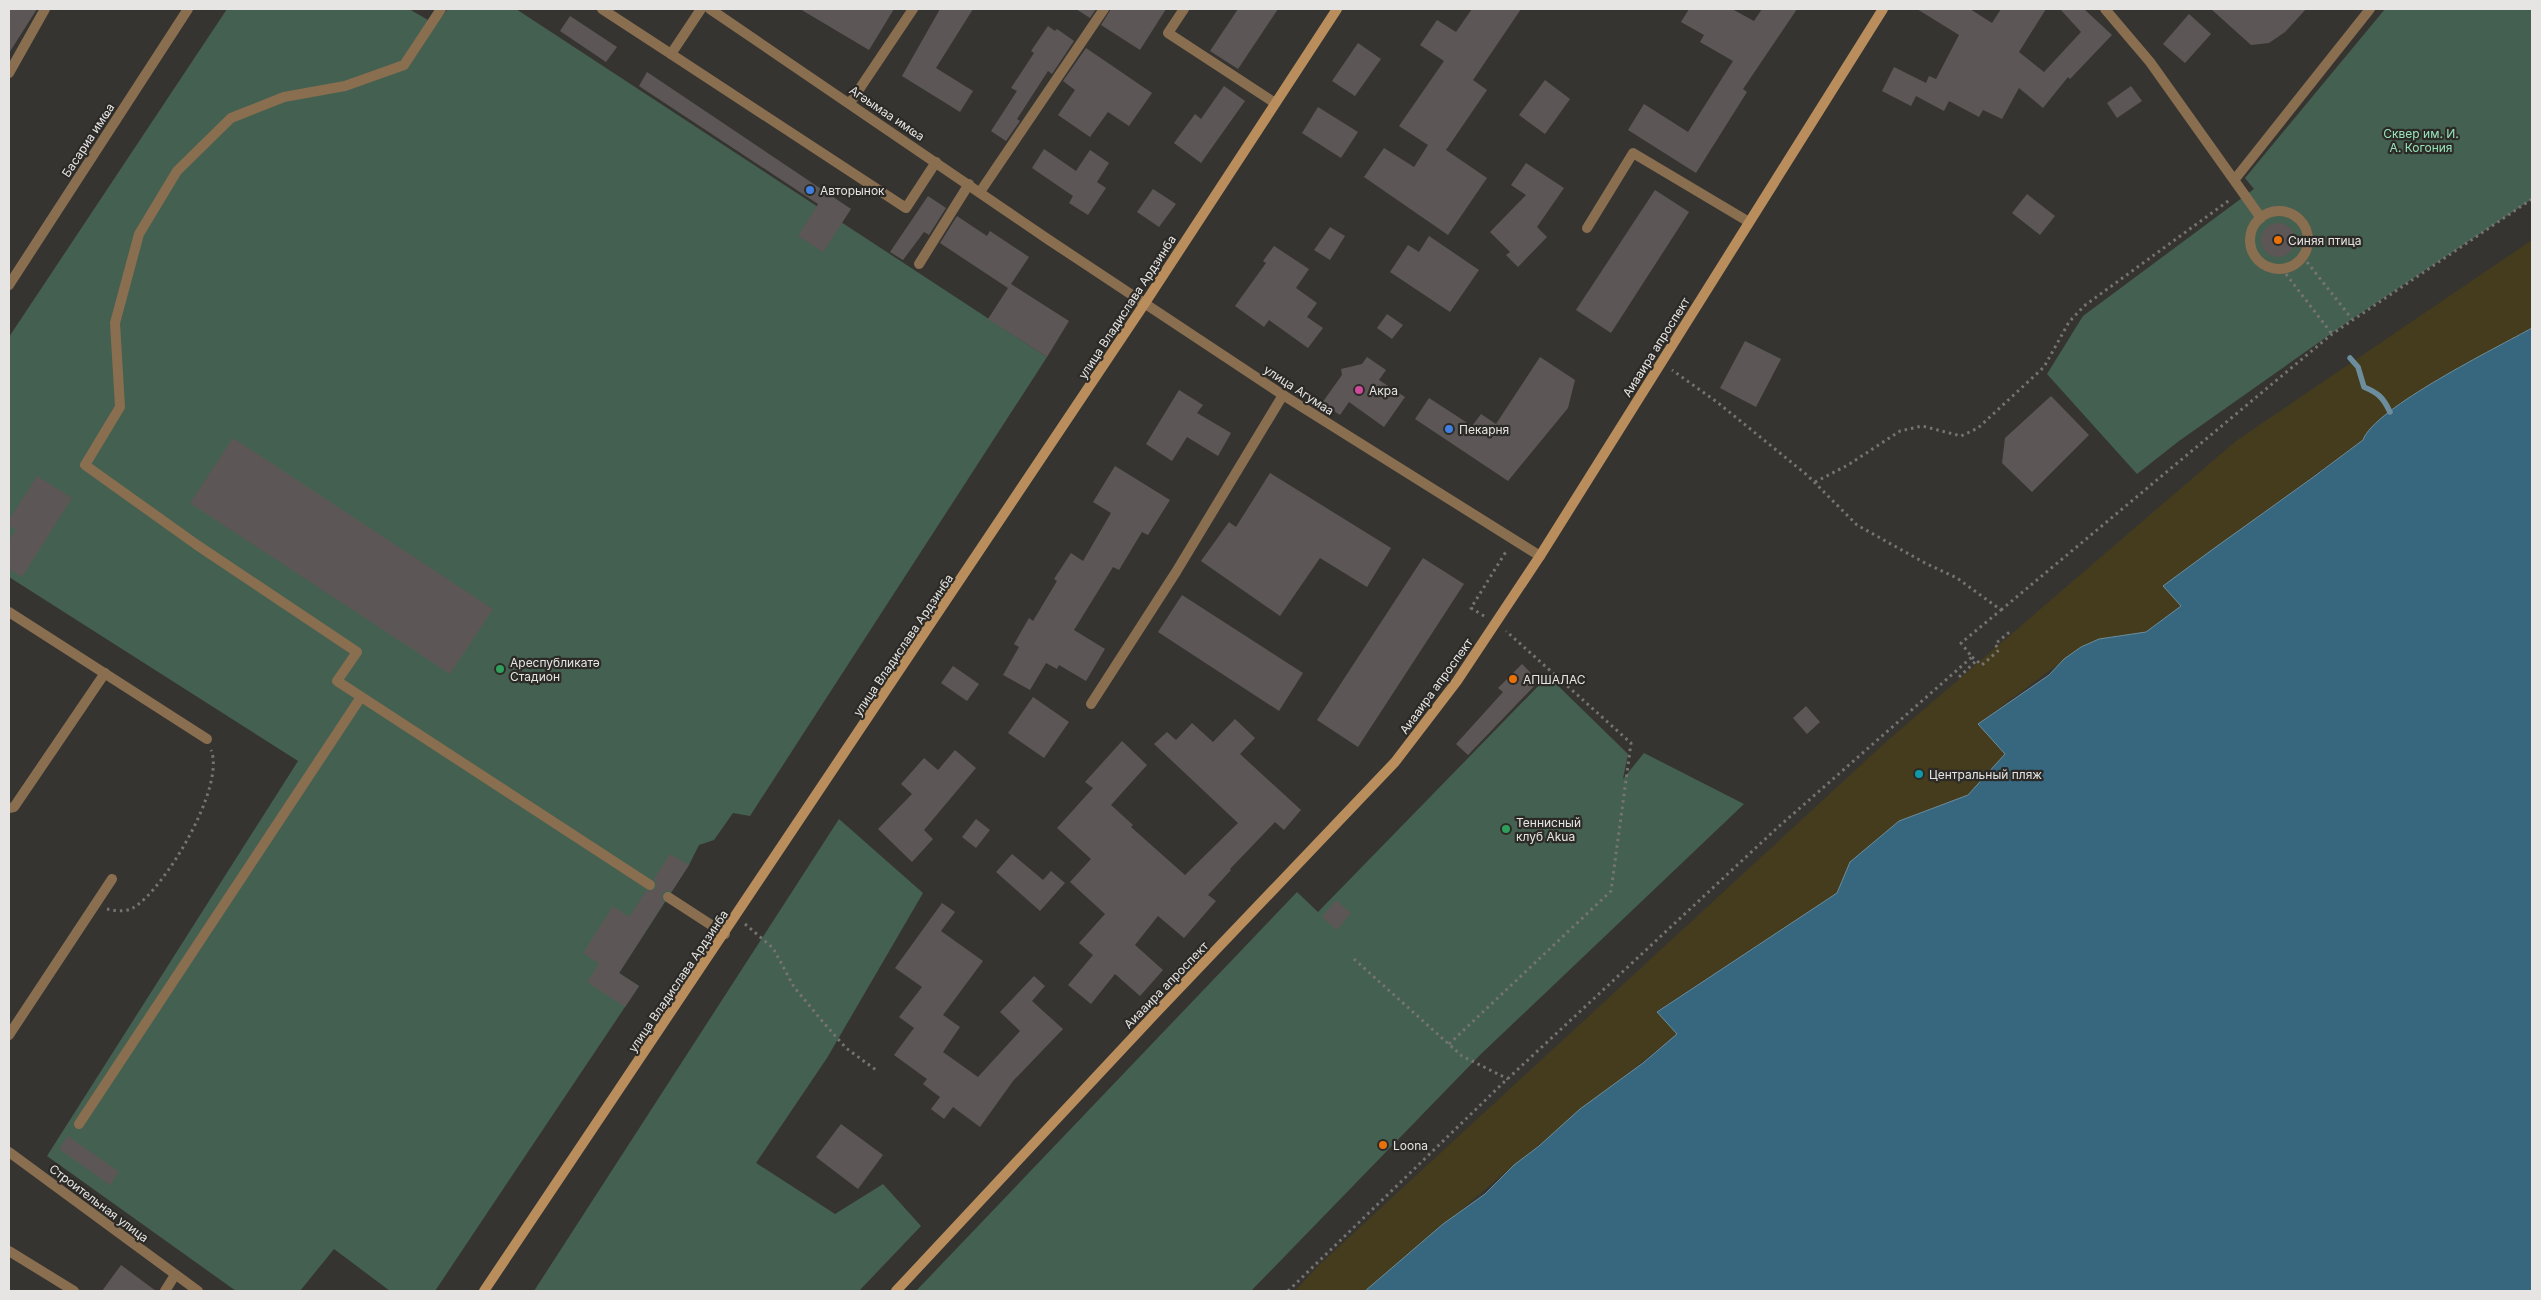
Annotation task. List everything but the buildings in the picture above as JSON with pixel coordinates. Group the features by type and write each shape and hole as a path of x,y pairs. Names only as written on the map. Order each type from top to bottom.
{"main road":[{"name":"улица Владислава Ардзинба","path":"484,1291 736,918 1145,303 1337,9"},
{"name":"Аиааира апроспект","path":"896,1291 1158,1011 1395,762 1457,681 1540,556 1883,9"}],"street":[{"path":"9,73 45,9"},
{"name":"Басариа имҩа","path":"9,285 188,9"},
{"path":"441,9 404,65 345,86 284,98 231,118 177,171 140,234 115,323 120,407 85,465 197,545 357,652 337,681 650,885"},
{"path":"602,9 906,208 936,162"},
{"path":"671,54 701,9"},
{"name":"Агәымаа имҩа","path":"710,9 1049,240"},
{"path":"850,103 913,9"},
{"path":"980,192 1104,9"},
{"path":"1184,9 1168,33 1275,103"},
{"path":"2105,9 2150,62 2243,190 2261,218"},
{"path":"2235,179 2370,9"},
{"path":"1586,228 1633,153 1749,222"},
{"path":"919,264 969,184"},
{"path":"2280,212 2290,214 2299,219 2305,227 2308,237 2307,248 2303,257 2297,263 2282,269 2272,268 2262,264 2255,256 2251,246 2251,236 2254,226 2261,218 2270,213 2280,212"},
{"name":"улица Агумаа","path":"1049,240 1283,395 1540,556"},
{"path":"1090,704 1176,572 1283,395"},
{"path":"9,612 207,738"},
{"path":"9,808 14,807 105,673"},
{"path":"79,1124 361,697"},
{"path":"9,1035 112,879"},
{"path":"668,897 725,934"},
{"name":"Строительная улица","path":"9,1152 198,1291"},
{"path":"9,1251 74,1291"},
{"path":"165,1291 175,1275"}],"path":[{"path":"1815,482 1848,465 1900,430 1922,426 1960,436 1978,428 2044,367 2069,322 2084,306 2243,190"},
{"path":"2012,630 1995,644 1999,650 1982,666 1961,643 2332,334 2532,199"},
{"path":"2303,257 2352,319"},
{"path":"2282,269 2332,334"},
{"path":"1661,362 1717,402 1815,482 1857,525 1956,578 2001,610"},
{"path":"1449,1044 1611,891 1630,743 1512,634 1471,608 1514,539"},
{"path":"1288,1291 1508,1079 1776,829 1972,656"},
{"path":"1959,677 1977,660"},
{"path":"95,906 116,912 133,908 173,864 196,826 205,799 213,768 213,754 207,738"},
{"path":"736,918 773,948 794,987 840,1042 876,1070"},
{"path":"1354,959 1462,1056 1508,1079"}],"green space":[{"name":"Ареспубликатә Стадион","path":"227,9 409,9 435,24 448,9 516,9 1047,357 750,816 733,813 714,840 699,845 689,865 619,973 639,986 435,1291 390,1291 334,1249 300,1291 236,1291 47,1156 298,761 9,577 9,337"},
{"name":"Сквер им. И. А. Когония","path":"2385,9 2532,9 2532,199 2352,319 2179,441 2137,474 2047,374 2083,316 2254,189 2245,178"},
{"path":"1548,676 1628,754 1623,779 1644,753 1744,804 1481,1054 1251,1291 916,1291 1297,892 1318,912"},
{"path":"839,819 923,893 827,1058 756,1163 835,1214 883,1184 921,1226 859,1291 534,1291"}],"sand":[{"name":"Центральный пляж","path":"2532,240 2532,328 2435,381 2363,440 2163,586 2181,605 2146,632 2081,647 1978,724 2005,754 1968,795 1899,821 1850,862 1837,893 1657,1011 1677,1034 1514,1165 1366,1291 1295,1291 1318,1266 1887,741 2236,441"}],"water":[{"path":"2532,328 2532,1291 1365,1291 1443,1224 1485,1194 1514,1165 1539,1146 1580,1109 1643,1063 1677,1034 1657,1012 1837,893 1850,862 1899,821 1968,795 2005,754 1978,724 2049,675 2064,659 2081,647 2099,639 2146,632 2181,606 2163,586 2363,440 2372,427 2389,412 2466,363"}],"waterway":[{"path":"2350,358 2358,367 2364,387 2380,396 2390,412"}],"place":[{"name":"Авторынок","path":"810,190"},
{"name":"Синяя птица","path":"2278,240"},
{"name":"Акра","path":"1359,390"},
{"name":"Пекарня","path":"1449,429"},
{"name":"Ареспубликатә Стадион","path":"500,669"},
{"name":"АПШАЛАС","path":"1513,679"},
{"name":"Центральный пляж","path":"1919,774"},
{"name":"Теннисный клуб Akua","path":"1506,829"},
{"name":"Loona","path":"1383,1145"}]}
